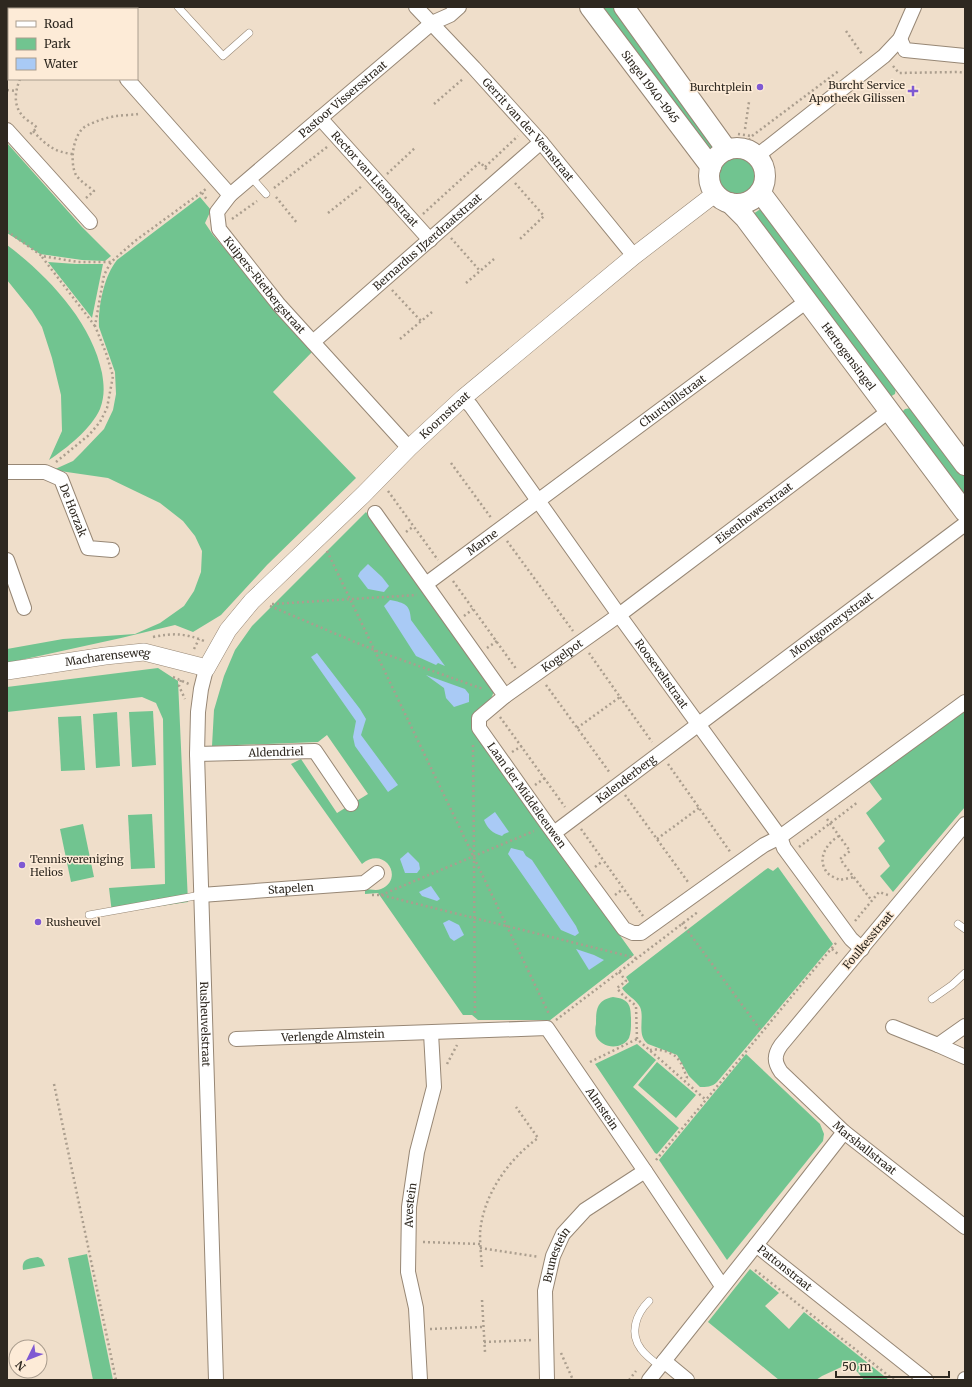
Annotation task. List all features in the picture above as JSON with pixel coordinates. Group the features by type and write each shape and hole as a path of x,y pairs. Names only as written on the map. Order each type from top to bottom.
{"main road":[{"name":"Singel 1940-1945","path":"590,7 711,167"},
{"path":"624,7 743,145 764,170 765,178 760,192 754,198 746,202 739,203 723,198 711,185 710,176 711,167 717,157 743,145"},
{"path":"760,192 965,465"},
{"name":"Hertogensingel","path":"723,198 745,218 965,512"}],"street":[{"name":"Gerrit van der Veenstraat","path":"416,7 528,127 634,256"},
{"name":"Pastoor Vissersstraat","path":"230,195 432,23 450,16 459,7"},
{"path":"743,145 884,56 900,39 914,7"},
{"path":"900,39 906,50 965,56"},
{"path":"128,80 230,195"},
{"name":"Rector van Lieropstraat","path":"320,118 430,240"},
{"path":"7,130 90,222"},
{"name":"Bernardus IJzerdraatstraat","path":"313,342 541,142"},
{"name":"Kuipers-Rietbergstraat","path":"230,195 217,212 219,229 279,305 409,448"},
{"name":"Koornstraat","path":"206,669 228,630 252,601 363,495 409,448 463,398 634,256 723,198"},
{"name":"Churchillstraat","path":"539,501 807,301"},
{"name":"Rooseveltstraat","path":"463,398 471,406 698,726 780,836 784,848 789,855 851,939 862,949"},
{"name":"Eisenhowerstraat","path":"619,615 889,411"},
{"name":"De Horzak","path":"7,472 44,472 61,479 88,548 112,550"},
{"name":"Marne","path":"428,587 445,570 539,501"},
{"path":"375,513 505,696 479,718 480,728"},
{"name":"Montgomerystraat","path":"698,726 965,524"},
{"path":"7,560 24,608"},
{"name":"Kogelpot","path":"505,696 619,615"},
{"name":"Macharenseweg","path":"7,671 105,656 144,652 206,669"},
{"name":"Rusheuvelstraat","path":"206,669 201,689 198,712 197,754 216,1380"},
{"path":"780,836 965,702"},
{"name":"Kalenderberg","path":"550,828 661,753 698,726"},
{"name":"Laan der Middeleeuwen","path":"480,728 550,828 624,929 633,933 641,932 764,844 780,836"},
{"name":"Aldendriel","path":"197,754 315,751 351,804"},
{"name":"Foulkesstraat","path":"775,1058 776,1051 965,824"},
{"name":"Stapelen","path":"201,895 364,883 377,873"},
{"path":"431,1033 549,1024"},
{"name":"Almstein","path":"549,1024 722,1286"},
{"path":"938,1046 965,1026"},
{"path":"893,1027 965,1057"},
{"name":"Verlengde Almstein","path":"236,1039 431,1033"},
{"name":"Avestein","path":"420,1380 416,1308 408,1272 409,1206 417,1152 434,1087 431,1033"},
{"name":"Marshallstraat","path":"775,1058 777,1066 781,1072 844,1132 965,1227"},
{"name":"Pattonstraat","path":"844,1132 756,1245 926,1380"},
{"name":"Brunestein","path":"547,1380 546,1291 552,1259 562,1234 585,1210 645,1170"},
{"path":"649,1380 756,1245"},
{"path":"662,1364 688,1380"}],"lane":[{"path":"178,7 223,56 249,33"},
{"path":"251,177 269,192"},
{"path":"90,915 201,895"},
{"path":"958,924 965,929"},
{"path":"932,999 952,985 965,973"},
{"path":"649,1301 641,1308 636,1318 634,1328 636,1339 640,1349 648,1357 662,1364"}],"path":[{"path":"846,31 862,54"},
{"path":"892,65 899,73 965,73"},
{"path":"434,104 474,68"},
{"path":"19,144 37,128 18,111 16,91 20,80"},
{"path":"7,90 16,91"},
{"path":"744,129 749,102"},
{"path":"76,207 94,191 77,176 73,169 73,154 80,130 86,125 115,116 138,114 149,104"},
{"path":"485,167 528,127"},
{"path":"743,145 759,131"},
{"path":"33,132 51,148 61,153 73,154"},
{"path":"219,229 338,138"},
{"path":"328,213 376,180 416,147"},
{"path":"414,222 480,162 485,167 502,177 544,216 520,239"},
{"path":"95,326 104,275 111,262 135,241 218,181"},
{"path":"269,192 297,223"},
{"path":"443,229 480,271"},
{"path":"7,231 42,256 95,326 106,353 113,376 107,408 100,422 89,435 44,472"},
{"path":"42,256 78,262 111,262"},
{"path":"466,283 494,259"},
{"path":"384,281 421,322"},
{"path":"400,339 432,312"},
{"path":"451,463 661,753 738,863"},
{"path":"386,488 526,682"},
{"path":"325,547 507,926 549,1024 702,909"},
{"path":"428,587 426,594 268,604 374,650 505,696"},
{"path":"577,728 620,697"},
{"path":"434,1087 470,1031 474,918 473,736 480,728"},
{"path":"789,855 858,802"},
{"path":"657,838 699,808"},
{"path":"819,808 850,851 840,858 872,901"},
{"path":"550,828 540,828 474,857 381,894 636,958"},
{"path":"839,836 829,843 824,850 823,864 827,872 840,880 854,877"},
{"path":"656,1160 879,892 894,897"},
{"path":"682,923 762,1032"},
{"path":"618,972 626,981 617,988 622,996 630,1000 636,1006 637,1039 706,1100"},
{"path":"590,1062 637,1039"},
{"path":"650,1051 656,1049 673,1055 678,1059 687,1077 685,1082"},
{"path":"54,1084 116,1380"},
{"path":"482,1267 480,1244 482,1222 490,1197 499,1180 519,1153 538,1138 516,1107"},
{"path":"409,1242 480,1244"},
{"path":"480,1248 552,1259"},
{"path":"743,1261 894,1380"},
{"path":"482,1300 485,1352"},
{"path":"417,1330 483,1327"},
{"path":"484,1342 547,1340"},
{"path":"561,1365 560,1350 573,1380"}],"green space":[{"path":"597,7 619,7 716,142 707,154"},
{"path":"7,143 82,227 111,256 105,261 82,260 40,254 7,233"},
{"path":"737,158 747,161 752,166 755,176 752,186 747,191 737,194 727,191 722,186 719,176 722,166 727,161"},
{"path":"200,197 211,210 205,223 213,235 313,351 273,392 356,478 267,565 221,615 193,632 175,625 7,663 7,649 63,639 135,634 160,623 184,606 194,591 201,572 202,551 195,536 183,521 160,503 108,478 53,470 73,461 82,452 104,429 113,410 116,394 115,372 99,327 101,301 105,283 112,267 117,260"},
{"path":"762,208 896,387 895,394 888,398 750,216"},
{"path":"7,245 37,270 66,301 89,336 97,354 102,373 104,386 102,404 96,416 78,438 49,460 62,431 61,395 52,358 42,327 32,311 7,280"},
{"path":"48,262 103,264 92,318"},
{"path":"911,408 965,477 965,501 900,414 905,409"},
{"path":"366,512 493,688 493,694 490,699 476,711 473,716 472,723 474,732 634,955 549,1021 478,1020 472,1015 463,1015 378,893 365,894 365,889 379,890 388,884 392,872 389,866 378,858 370,859 362,864 291,764 301,759 337,813 368,794 327,735 318,742 212,746 214,710 224,676 235,650 252,626"},
{"path":"158,668 178,681 188,902 112,913 109,888 165,884 163,719 156,703 142,697 7,712 7,687"},
{"path":"965,704 965,807 893,892 880,876 890,866 878,848 885,841 866,813 882,799 866,777"},
{"path":"153,711 156,765 132,767 129,712"},
{"path":"117,712 120,766 96,768 93,714"},
{"path":"81,716 85,770 61,771 58,717"},
{"path":"152,814 155,868 131,869 128,815"},
{"path":"83,824 94,877 71,882 60,829"},
{"path":"778,867 833,944 717,1082 711,1086 700,1087 689,1076 677,1055 648,1044 644,1040 642,1036 642,1016 640,1007 622,988 629,982 626,977 765,870 768,868 773,871"},
{"path":"613,997 627,1002 629,1005 631,1012 631,1032 629,1038 622,1045 607,1046 596,1036 596,1014 598,1006 604,1000"},
{"path":"637,1044 656,1060 633,1087 679,1128 657,1154 595,1064"},
{"path":"746,1054 820,1124 824,1134 823,1141 727,1260 659,1160"},
{"path":"657,1062 696,1095 676,1118 638,1085"},
{"path":"87,1254 113,1380 93,1380 68,1258"},
{"path":"38,1257 42,1259 45,1266 23,1270 24,1261"},
{"path":"750,1269 779,1293 765,1306 789,1329 804,1312 889,1380 864,1380 850,1363 816,1380 779,1380 708,1322"}],"water":[{"path":"368,564 389,586 384,592 368,589 358,576"},
{"path":"390,600 403,603 408,607 411,620 445,666 438,663 436,665 416,656 384,606"},
{"path":"317,653 366,719 361,735 398,785 388,792 355,746 353,737 356,721 311,657"},
{"path":"426,675 465,689 469,694 469,702 454,707 446,698 444,688"},
{"path":"495,812 509,832 502,836 491,830 484,820"},
{"path":"511,848 523,851 526,856 532,860 576,926 579,933 575,936 561,930 508,854"},
{"path":"408,852 419,863 420,869 417,873 405,873 400,859"},
{"path":"431,886 440,899 437,901 422,896 419,892"},
{"path":"449,920 459,925 464,935 454,941 450,938 443,923"},
{"path":"576,949 594,955 604,960 589,970"}],"place":[{"name":"Burchtplein","path":"760,87"},
{"name":"Burcht Service Apotheek Gilissen","path":"913,91"},
{"name":"Tennisvereniging Helios","path":"22,865"},
{"name":"Rusheuvel","path":"38,922"}]}
